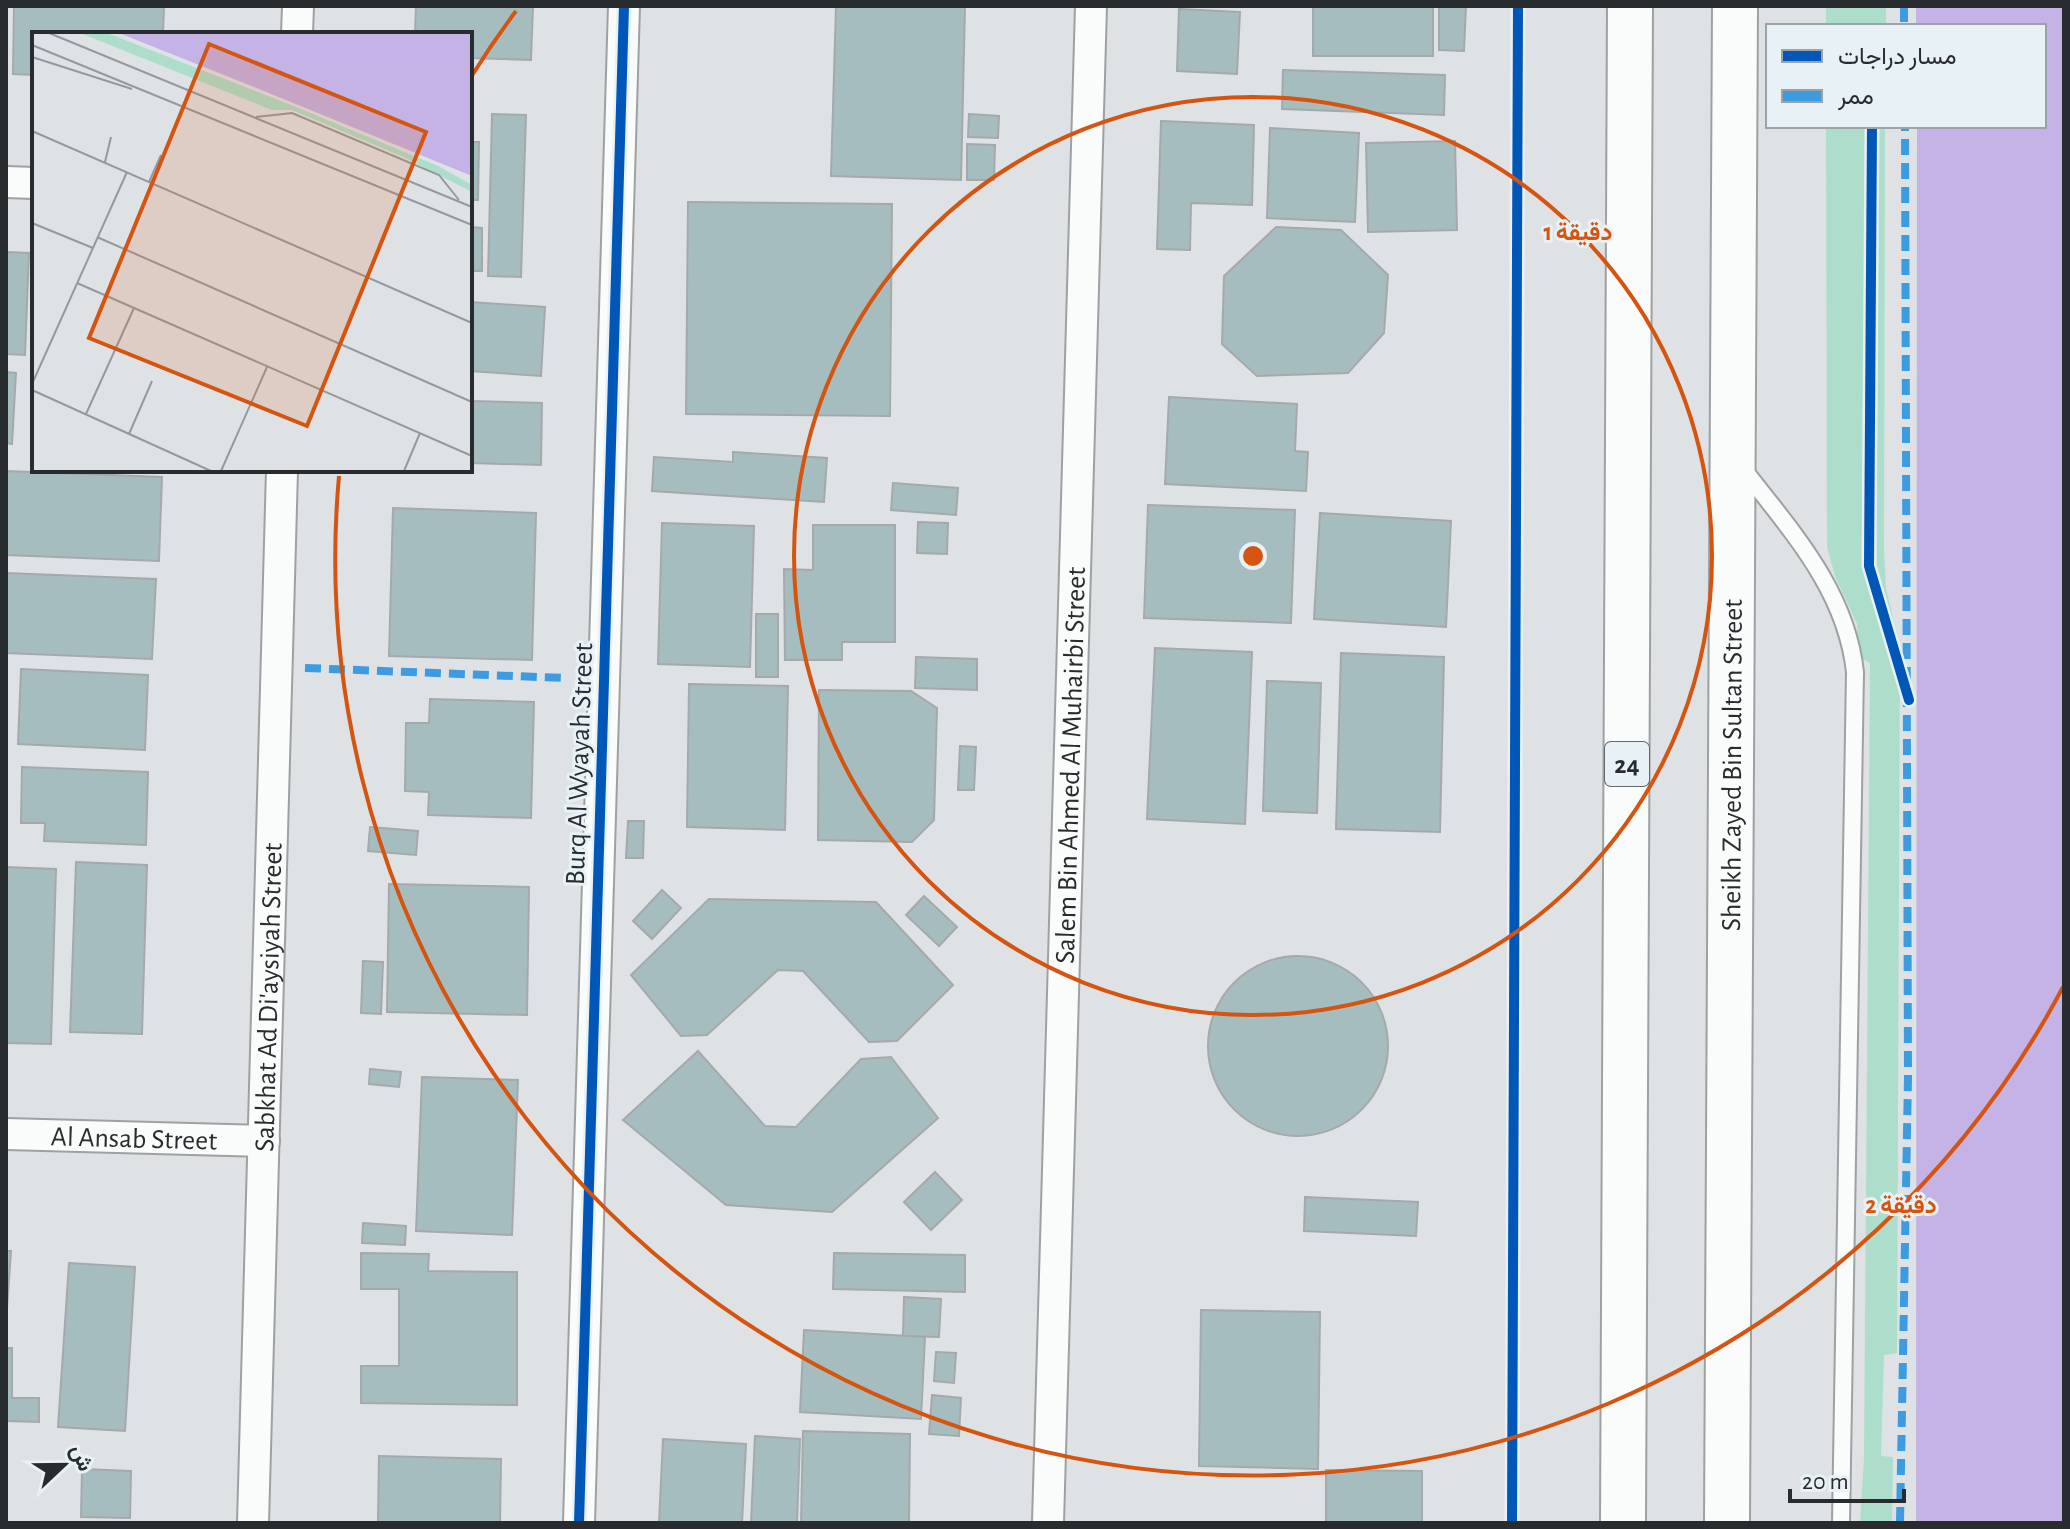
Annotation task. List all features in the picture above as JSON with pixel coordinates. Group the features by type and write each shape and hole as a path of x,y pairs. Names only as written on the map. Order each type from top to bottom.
{"highway":[{"name":"24","path":"1623,1523 1630,6"},
{"name":"Sheikh Zayed Bin Sultan Street","path":"1727,1523 1735,6"}],"street":[{"path":"297,32 298,6"},
{"name":"Burq Al Wyayah Street","path":"579,1523 624,6"},
{"name":"Salem Bin Ahmed Al Muhairbi Street","path":"1048,1523 1091,6"},
{"path":"6,182 32,183"},
{"name":"Sabkhat Ad Di'aysiyah Street","path":"253,1523 282,472"},
{"name":"Al Ansab Street","path":"6,1134 264,1141"}],"lane":[{"path":"1731,453 1824,577 1846,622 1855,672 1841,1523"}],"green space":[{"path":"1826,6 1886,6 1886,24 1826,24"},
{"path":"1826,128 1885,128 1884,551 1886,589 1900,646 1897,1353 1884,1355 1881,1456 1893,1457 1892,1523 1860,1523 1864,1458 1870,663 1858,656 1857,624 1835,576 1827,547"}],"shaded area":[{"path":"1916,6 2064,6 2064,1523 1916,1523 1917,128 2046,128 2046,24 1916,24"}],"building":[{"path":"14,6 164,6 163,32 32,32 32,75 13,74"},
{"path":"416,6 533,6 531,60 472,58 472,32 415,32"},
{"path":"836,6 965,6 961,180 831,176"},
{"path":"1313,6 1433,6 1433,56 1313,56"},
{"path":"1439,6 1466,6 1464,51 1439,50"},
{"path":"1179,9 1240,12 1237,74 1177,71"},
{"path":"1283,70 1445,75 1444,115 1282,109"},
{"path":"492,114 526,115 521,277 488,276"},
{"path":"969,114 999,116 998,138 968,137"},
{"path":"1161,121 1254,125 1252,205 1191,203 1190,250 1157,249"},
{"path":"1270,128 1359,133 1355,222 1267,218"},
{"path":"1455,141 1457,230 1368,232 1366,143"},
{"path":"472,142 479,142 478,200 472,200"},
{"path":"967,144 995,145 994,180 967,180"},
{"path":"688,202 892,204 890,416 686,414"},
{"path":"472,227 482,228 482,271 472,271"},
{"path":"1276,227 1341,230 1388,275 1384,333 1348,373 1257,376 1222,344 1224,276"},
{"path":"6,252 29,253 25,355 6,354"},
{"path":"472,302 545,307 541,376 472,371"},
{"path":"6,372 16,373 12,444 6,443"},
{"path":"1169,397 1297,404 1295,451 1308,452 1306,491 1165,484"},
{"path":"472,401 542,403 541,465 472,463"},
{"path":"733,452 827,458 824,502 652,491 654,457 733,462"},
{"path":"6,471 162,477 159,561 6,555"},
{"path":"893,483 958,488 956,515 891,510"},
{"path":"1148,505 1295,510 1291,623 1144,618"},
{"path":"393,508 536,513 532,660 389,656"},
{"path":"1320,513 1451,521 1446,627 1314,619"},
{"path":"918,522 948,523 947,554 917,553"},
{"path":"662,523 754,526 750,667 658,664"},
{"path":"813,525 895,525 895,642 842,642 842,660 785,660 784,569 813,570"},
{"path":"6,573 156,579 152,659 6,653"},
{"path":"756,614 778,614 778,677 756,677"},
{"path":"1155,648 1252,652 1245,824 1147,819"},
{"path":"1341,653 1444,657 1440,832 1336,829"},
{"path":"916,657 977,659 977,690 915,688"},
{"path":"21,669 148,675 145,750 18,744"},
{"path":"1267,681 1321,683 1317,813 1263,811"},
{"path":"689,684 788,686 785,830 687,827"},
{"path":"819,690 911,691 937,708 934,820 912,842 818,840"},
{"path":"430,699 534,702 531,818 428,815 429,792 405,791 406,723 429,723"},
{"path":"960,746 976,747 974,790 958,790"},
{"path":"22,767 148,772 146,845 44,841 45,823 21,823"},
{"path":"628,821 644,821 643,858 626,858"},
{"path":"370,827 418,831 416,855 368,851"},
{"path":"76,862 147,865 142,1034 70,1032"},
{"path":"6,867 56,869 51,1044 6,1043"},
{"path":"389,884 529,887 527,1015 387,1012"},
{"path":"662,890 681,908 652,939 633,921"},
{"path":"924,896 957,927 939,946 906,915"},
{"path":"709,899 876,902 953,985 897,1041 869,1042 803,971 778,970 707,1035 681,1036 631,975"},
{"path":"1298,956 1333,962 1362,982 1382,1011 1388,1046 1382,1081 1362,1110 1333,1130 1298,1136 1263,1130 1234,1110 1214,1081 1208,1046 1214,1011 1234,982 1263,962"},
{"path":"363,961 383,962 381,1014 361,1013"},
{"path":"698,1051 765,1126 796,1127 861,1059 891,1057 938,1118 832,1212 726,1205 623,1120"},
{"path":"370,1069 401,1072 399,1087 369,1084"},
{"path":"422,1077 518,1080 512,1235 416,1231"},
{"path":"935,1172 962,1200 931,1230 904,1202"},
{"path":"1305,1197 1418,1202 1416,1236 1304,1231"},
{"path":"363,1223 406,1226 405,1245 362,1243"},
{"path":"6,1251 11,1251 6,1323"},
{"path":"361,1253 429,1254 428,1271 517,1272 517,1405 361,1403 361,1366 399,1366 399,1289 361,1289"},
{"path":"834,1253 965,1255 965,1292 833,1289"},
{"path":"69,1263 135,1267 125,1431 58,1427"},
{"path":"904,1297 941,1299 939,1337 903,1336"},
{"path":"1201,1310 1320,1312 1318,1469 1199,1466"},
{"path":"804,1330 925,1337 921,1419 800,1412"},
{"path":"6,1348 12,1348 12,1398 39,1398 39,1422 6,1421"},
{"path":"936,1352 956,1353 954,1383 934,1381"},
{"path":"932,1395 961,1398 959,1436 929,1434"},
{"path":"803,1431 910,1434 909,1523 801,1523"},
{"path":"755,1436 800,1439 797,1523 751,1523"},
{"path":"663,1439 746,1444 742,1523 659,1523"},
{"path":"379,1456 501,1459 500,1523 378,1522"},
{"path":"82,1469 131,1471 130,1518 81,1517"},
{"path":"1326,1470 1422,1471 1422,1523 1326,1523"}],"marked path":[{"path":"1904,6 1904,24"},
{"path":"1900,1523 1908,1077 1905,128"},
{"path":"305,668 565,678"}],"cycle path":[{"path":"579,1523 624,6"},
{"path":"1512,1523 1518,6"},
{"path":"1872,128 1869,566 1909,700"}]}
